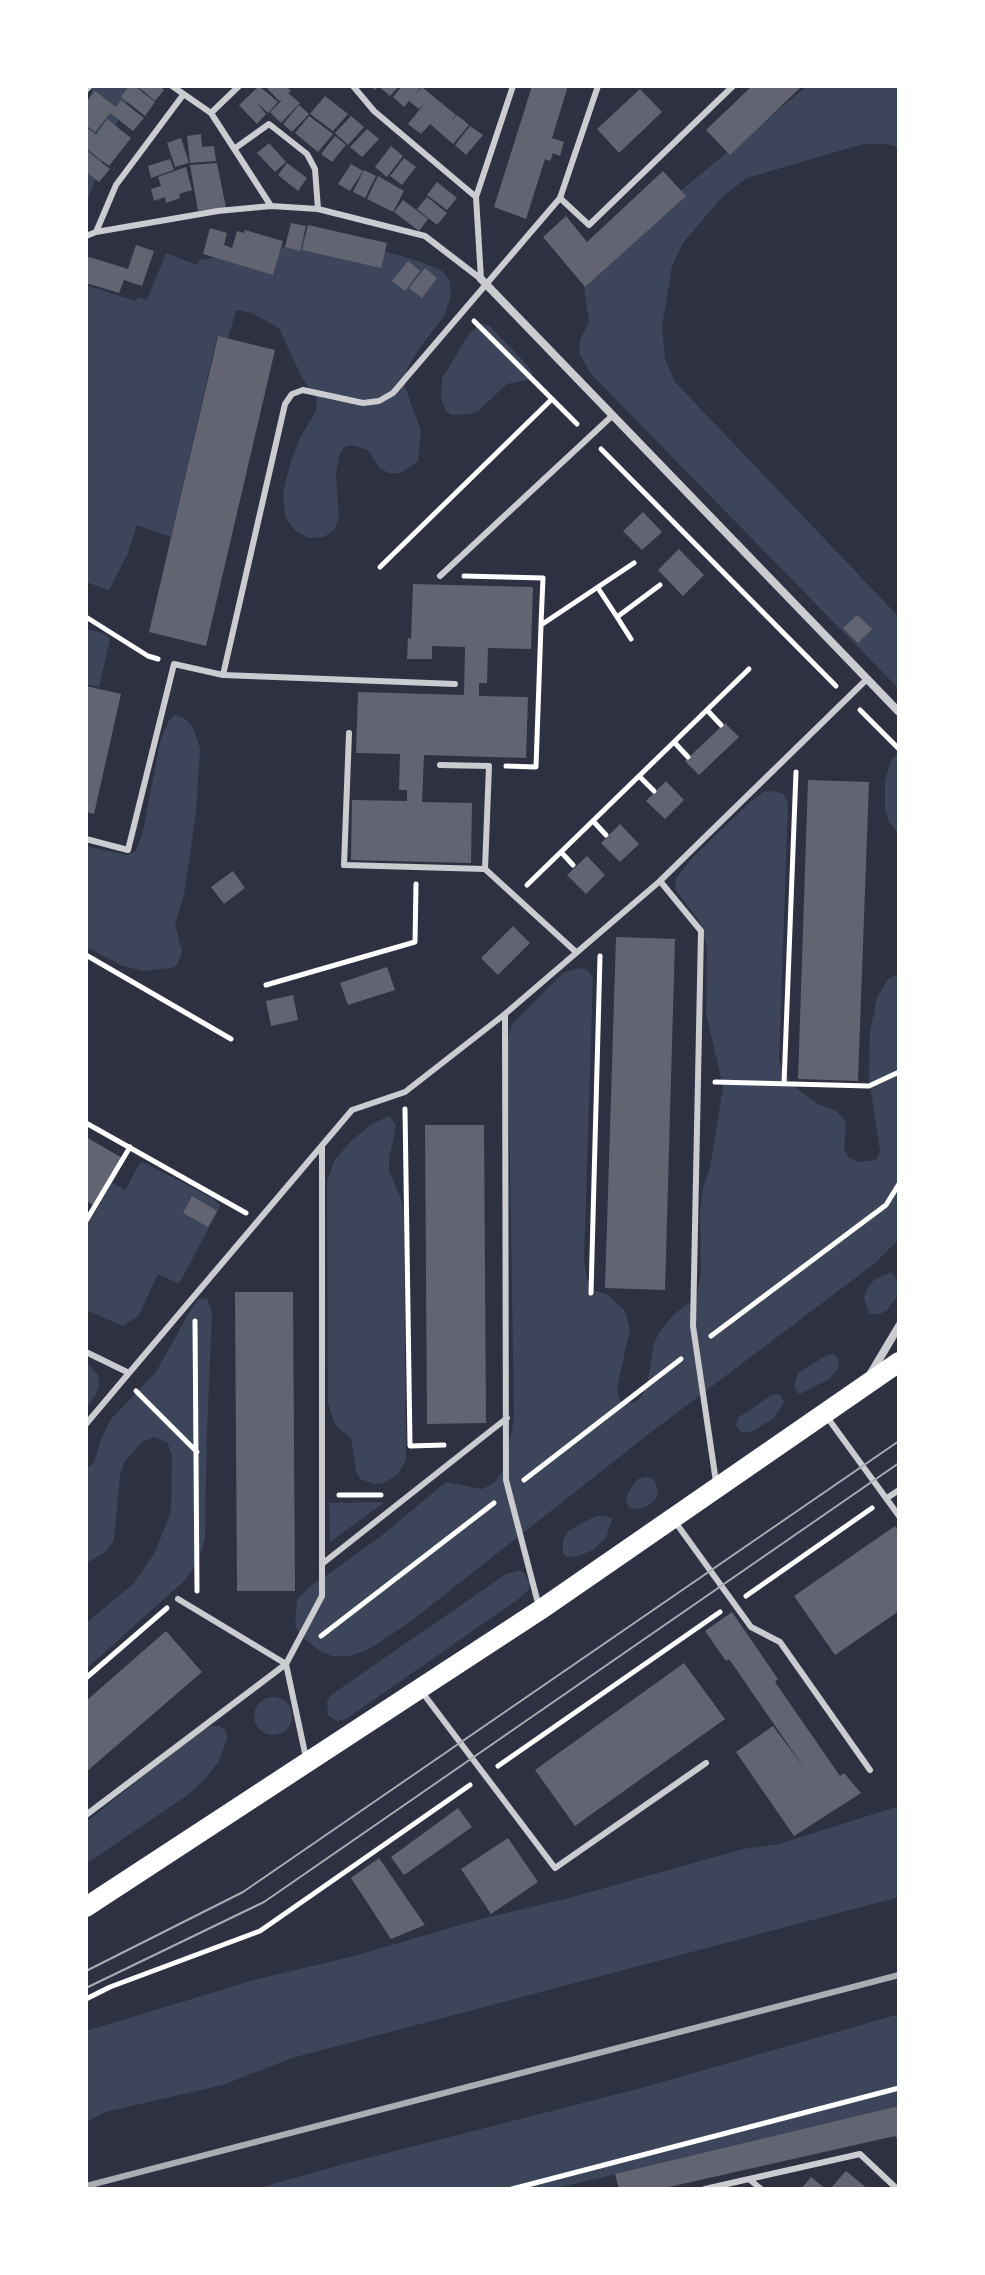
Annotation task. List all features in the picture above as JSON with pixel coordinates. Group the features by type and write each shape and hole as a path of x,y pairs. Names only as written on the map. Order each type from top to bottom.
{"main road":[{"path":"86,1907 540,1610 899,1362"}],"street":[{"path":"484,282 899,712"},
{"path":"863,1387 899,1326"}],"lane":[{"path":"172,86 211,113 271,206"},
{"path":"211,113 239,86"},
{"path":"353,86 374,111 476,197"},
{"path":"484,282 476,197 513,86"},
{"path":"223,675 285,404 292,394 303,390 363,403 379,401 393,393 464,311 484,282 560,198 598,86"},
{"path":"560,198 589,225 733,86"},
{"path":"96,232 116,185 183,95"},
{"path":"234,149 269,124 307,154 315,169 318,209"},
{"path":"86,236 218,211 271,206 318,209 425,236 484,282"},
{"path":"440,576 613,415"},
{"path":"86,839 128,850 174,664 223,675 455,684"},
{"path":"86,1424 352,1110 405,1092 505,1014 660,881 867,679"},
{"path":"349,733 344,865 485,869 576,952"},
{"path":"440,765 489,766 485,869"},
{"path":"660,881 701,931 693,1326 717,1489"},
{"path":"505,1014 506,1480 540,1610"},
{"path":"86,1815 286,1664 322,1596 322,1146"},
{"path":"86,1352 127,1376"},
{"path":"825,1414 899,1516"},
{"path":"322,1564 507,1418"},
{"path":"887,1498 899,1490"},
{"path":"673,1520 751,1627 780,1642 870,1770"},
{"path":"178,1599 286,1664 306,1762"},
{"path":"419,1689 555,1868 706,1763"},
{"path":"705,2189 860,2154 895,2187"},
{"path":"749,2179 761,2189"}],"path":[{"path":"464,311 899,749"},
{"path":"380,567 552,399"},
{"path":"541,625 634,563"},
{"path":"440,576 543,578 536,767 489,766"},
{"path":"617,617 660,585"},
{"path":"598,588 631,639"},
{"path":"86,617 148,656 174,664"},
{"path":"515,896 749,669"},
{"path":"707,710 721,725"},
{"path":"674,742 688,757"},
{"path":"784,1084 796,747"},
{"path":"639,776 654,791"},
{"path":"593,821 606,835"},
{"path":"561,852 573,865"},
{"path":"266,985 415,942 416,867"},
{"path":"591,1293 601,931"},
{"path":"86,955 231,1039"},
{"path":"699,1081 869,1086 899,1072"},
{"path":"405,1092 410,1446 473,1445"},
{"path":"86,1123 258,1220"},
{"path":"86,1221 130,1147"},
{"path":"286,1664 886,1205 899,1184"},
{"path":"195,1295 197,1612"},
{"path":"127,1376 197,1453"},
{"path":"322,1496 411,1494"},
{"path":"86,1678 178,1599"},
{"path":"512,2189 899,2088"}],"shaded area":[{"path":"93,86 146,86 139,95 128,101 121,112 86,204 86,118"},
{"path":"807,86 899,86 899,148 887,144 863,144 747,178 723,196 683,243 672,266 662,327 665,359 675,382 899,617 899,689 590,373 579,352 580,340 589,321 585,279 602,256"},
{"path":"313,234 330,235 421,262 442,271 450,282 451,296 444,316 407,369 405,387 421,431 418,461 401,473 389,473 379,468 368,450 352,445 344,447 336,473 339,518 334,530 324,537 308,538 295,530 285,517 283,492 291,461 316,411 317,400 302,378 279,328 251,313 236,310 228,339 217,337 171,537 137,525 128,553 109,590 86,582 86,285 135,301 138,297 147,300 166,253 197,265 200,260 220,257 273,254 297,238"},
{"path":"480,324 489,325 530,368 532,375 527,380 507,384 471,414 452,415 446,411 441,399 442,378 469,334"},
{"path":"86,629 103,633 110,639 99,687 86,684"},
{"path":"175,715 184,718 193,727 200,749 196,813 184,895 175,924 182,952 177,965 171,968 143,971 123,966 86,947 86,846 127,855 136,851 143,831 160,742 169,720"},
{"path":"899,753 899,834 889,822 885,809 885,781 891,760"},
{"path":"763,792 784,794 788,804 779,1061 792,1085 844,1119 844,1148 849,1158 859,1162 876,1160 880,1152 869,1077 870,1032 877,997 888,979 899,974 899,1239 874,1264 650,1433 410,1622 371,1648 351,1656 332,1656 320,1651 302,1637 295,1625 297,1600 307,1589 380,1537 446,1482 482,1489 494,1483 504,1468 514,1419 508,1040 512,1024 563,973 578,968 587,970 593,977 584,1262 587,1279 595,1291 607,1294 625,1311 630,1329 617,1389 620,1401 633,1403 640,1399 647,1385 654,1343 660,1331 674,1314 696,1298 701,1272 703,1187 710,1168 723,1086 706,1014 707,948 700,922 675,889 676,878 693,857 749,803"},
{"path":"389,1116 396,1125 389,1170 404,1213 406,1460 399,1473 384,1483 375,1484 360,1479 356,1472 351,1438 335,1425 328,1403 327,1181 334,1161 351,1141 372,1124"},
{"path":"141,1161 220,1205 179,1284 158,1274 139,1315 123,1326 86,1310 86,1227 112,1183 125,1190"},
{"path":"891,1272 899,1281 899,1294 887,1310 869,1314 864,1298 867,1289 874,1280"},
{"path":"203,1298 208,1300 212,1315 205,1538 198,1563 183,1582 86,1669 86,1623 133,1584 154,1554 171,1512 172,1455 167,1442 154,1437 142,1442 124,1462 114,1540 106,1552 86,1563 86,1470 94,1462 111,1419 156,1372 190,1311"},
{"path":"834,1354 839,1360 838,1369 829,1379 797,1393 794,1385 798,1373"},
{"path":"86,1362 98,1375 99,1385 86,1408"},
{"path":"773,1394 781,1395 784,1402 774,1418 751,1432 739,1430 736,1425 738,1418"},
{"path":"647,1477 654,1480 658,1490 656,1498 648,1506 629,1508 626,1499 629,1491 638,1479"},
{"path":"385,1502 330,1542 330,1543 329,1503"},
{"path":"596,1516 612,1519 606,1538 593,1550 578,1556 567,1557 563,1554 563,1540 568,1531"},
{"path":"523,1571 530,1583 529,1589 520,1598 346,1719 337,1721 328,1715 327,1701 331,1695 506,1574"},
{"path":"273,1697 286,1703 292,1716 286,1729 273,1735 260,1729 254,1716 260,1703"},
{"path":"211,1726 219,1726 226,1731 227,1738 219,1761 206,1778 189,1794 86,1864 86,1822 196,1734"},
{"path":"899,1806 899,1897 292,2058 223,2085 105,2112 86,2122 86,2031 254,1980 354,1956 743,1849 779,1844"},
{"path":"899,2014 899,2108 553,2189 255,2189 645,2087"}],"building":[{"path":"129,86 134,86 155,102 145,116 121,97"},
{"path":"137,86 160,86 164,90 155,101"},
{"path":"259,86 278,102 268,113 256,102 266,114 257,124 239,105"},
{"path":"265,86 286,86 291,91 288,93 300,103 281,123 270,112 282,100 279,101"},
{"path":"378,86 399,86 390,96"},
{"path":"402,86 418,86 420,88 414,96 422,87 456,115 451,122 457,115 469,125 453,144 430,124 421,134 408,124 425,103 419,109 409,101 404,107 393,97"},
{"path":"532,86 568,86 552,138 564,142 560,156 553,153 550,161 545,159 526,219 494,207"},
{"path":"752,86 802,86 730,155 706,130"},
{"path":"640,89 662,112 619,153 597,129"},
{"path":"95,91 116,107 121,100 144,118 133,131 110,113 95,132 86,125 86,102"},
{"path":"325,96 348,114 333,131 310,114"},
{"path":"299,105 309,114 292,132 283,124"},
{"path":"309,116 333,134 318,152 295,133"},
{"path":"351,116 364,127 348,145 335,133"},
{"path":"107,119 131,138 109,166 86,148 86,127 96,135"},
{"path":"470,126 483,135 466,155 455,145"},
{"path":"367,129 379,139 362,157 350,147"},
{"path":"201,134 202,147 214,146 216,161 190,163 187,136"},
{"path":"335,136 346,145 332,162 321,154"},
{"path":"181,138 189,163 175,167 167,143"},
{"path":"269,143 286,162 275,172 257,153"},
{"path":"391,146 403,156 387,177 375,167"},
{"path":"86,150 110,169 99,182 86,172"},
{"path":"404,158 416,167 402,185 390,176"},
{"path":"170,159 174,170 151,178 148,166"},
{"path":"217,163 226,208 198,211 190,165"},
{"path":"287,163 307,178 298,191 278,175"},
{"path":"351,164 363,171 350,191 338,184"},
{"path":"186,167 192,190 166,203 165,197 154,201 151,189 161,186 158,177"},
{"path":"364,170 376,176 365,198 353,192"},
{"path":"663,171 686,196 585,287 543,237 566,216 587,242"},
{"path":"378,176 404,191 393,212 367,199"},
{"path":"437,182 457,198 447,210 427,195"},
{"path":"427,197 447,213 437,225 417,209"},
{"path":"403,200 428,219 419,231 394,212"},
{"path":"291,223 306,226 300,251 285,247"},
{"path":"308,225 387,243 381,268 302,250"},
{"path":"210,228 227,233 224,245 232,248 237,231 244,233 245,230 283,241 273,275 203,254"},
{"path":"136,245 154,251 142,286 124,280 119,293 86,283 86,256 128,269"},
{"path":"408,261 420,271 405,291 392,281"},
{"path":"425,268 437,278 422,298 409,288"},
{"path":"218,336 275,350 206,646 149,632"},
{"path":"643,512 662,532 642,550 623,531"},
{"path":"679,549 704,575 683,596 658,570"},
{"path":"413,584 533,587 531,649 488,648 487,683 479,683 479,696 528,697 526,758 424,755 422,802 472,803 471,863 351,860 352,800 407,801 407,790 399,790 400,754 356,753 358,692 464,695 465,647 432,646 432,659 407,659"},
{"path":"857,615 872,629 858,643 843,628"},
{"path":"86,686 121,694 94,814 86,812"},
{"path":"725,723 739,737 699,775 685,761"},
{"path":"808,780 869,782 858,1081 798,1079"},
{"path":"666,781 684,800 665,819 646,801"},
{"path":"620,824 639,844 620,862 601,843"},
{"path":"587,856 605,875 586,894 567,875"},
{"path":"233,871 245,888 224,904 211,887"},
{"path":"513,926 530,943 498,975 481,958"},
{"path":"616,937 675,939 665,1290 605,1288"},
{"path":"387,967 395,990 348,1005 340,983"},
{"path":"293,995 298,1020 271,1026 266,1001"},
{"path":"425,1125 484,1125 486,1423 427,1424"},
{"path":"86,1137 124,1159 97,1207 86,1201"},
{"path":"192,1196 217,1211 208,1227 183,1213"},
{"path":"235,1292 293,1292 295,1591 237,1591"},
{"path":"895,1526 899,1532 899,1611 835,1655 794,1596"},
{"path":"732,1612 778,1679 775,1682 840,1776 844,1773 861,1793 794,1836 736,1752 773,1726 805,1769 729,1659 726,1661 705,1631"},
{"path":"166,1631 202,1672 86,1772 86,1701"},
{"path":"684,1663 725,1719 575,1826 535,1770"},
{"path":"458,1808 472,1827 404,1875 391,1857"},
{"path":"508,1838 538,1882 491,1914 461,1869"},
{"path":"379,1858 425,1925 391,1939 351,1878"},
{"path":"899,2106 899,2141 895,2136 660,2189 619,2189 615,2174"},
{"path":"846,2171 868,2189 830,2189"},
{"path":"811,2177 826,2189 801,2189"}],"tram line":[{"path":"86,1971 243,1892 899,1441"},
{"path":"86,1988 264,1902 899,1463"}],"railway":[{"path":"86,2186 899,1975"}]}
